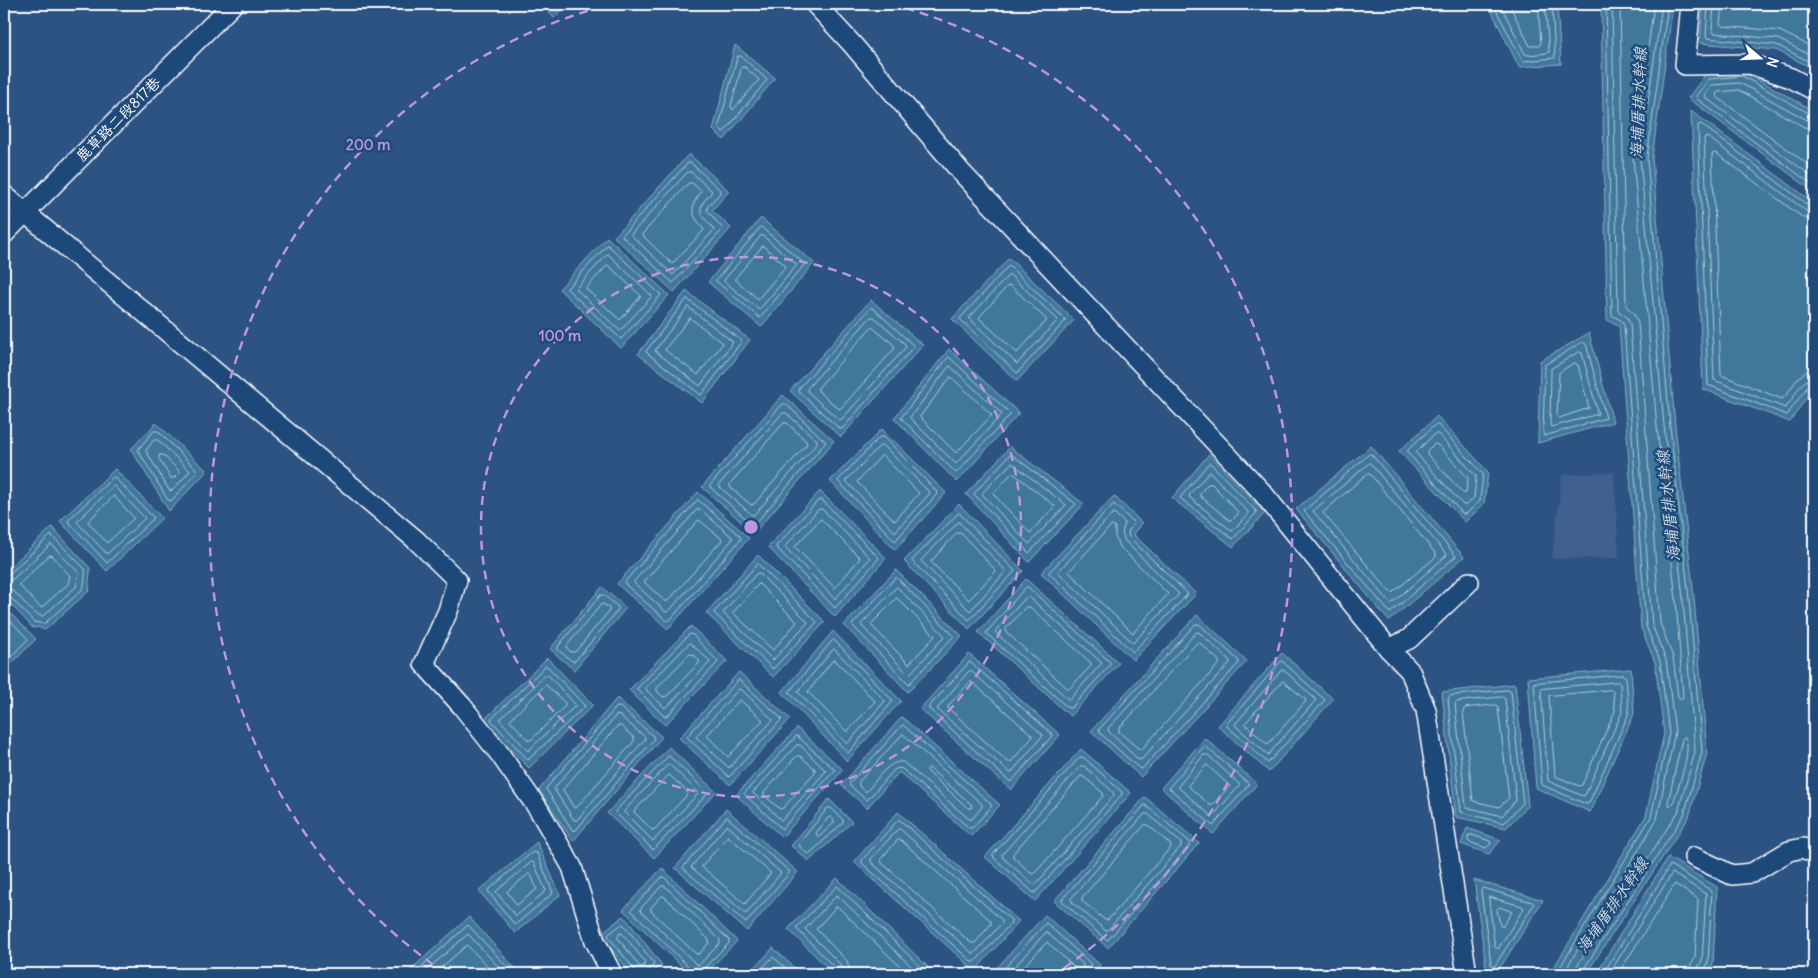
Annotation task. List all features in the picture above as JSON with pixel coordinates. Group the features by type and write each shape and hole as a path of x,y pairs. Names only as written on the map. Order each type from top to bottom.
{"street":[{"name":"鹿草路二段817巷","path":"4,234 233,4"},
{"path":"815,4 852,44 961,172 1261,491 1389,649 1410,671 1426,710 1467,974"},
{"path":"1691,4 1685,66 1750,64 1791,78 1814,90"},
{"path":"4,195 416,540 457,580 448,611 424,664 462,706 499,753 539,810 572,867 595,941 612,974"},
{"path":"1389,649 1409,639 1469,582"},
{"path":"1694,856 1732,875 1752,873 1788,851 1803,848 1814,853"}],"shaded area":[{"path":"1614,472 1619,558 1552,559 1562,475"}],"water":[{"path":"541,4 568,4 554,18"},
{"path":"1488,4 1557,4 1561,64 1519,67"},
{"name":"海埔厝排水幹線","path":"1601,4 1673,4 1652,158 1675,425 1694,598 1707,753 1689,817 1586,974 1550,974 1646,816 1664,733 1655,662 1641,628 1619,325 1607,320"},
{"path":"1703,4 1814,4 1814,69 1776,50 1700,43"},
{"path":"735,45 775,78 724,140 713,130"},
{"path":"1743,71 1814,111 1814,192 1688,98 1706,74"},
{"path":"1691,111 1814,203 1814,386 1790,422 1703,389"},
{"path":"689,154 729,191 712,210 731,228 674,292 614,237"},
{"path":"761,218 814,263 761,327 708,282"},
{"path":"607,237 669,295 621,348 559,289"},
{"path":"1009,258 1074,320 1017,381 952,319"},
{"path":"686,291 750,340 702,403 638,354"},
{"path":"871,300 923,345 841,437 790,391"},
{"path":"1589,333 1613,422 1538,443 1540,361"},
{"path":"949,349 1019,413 957,482 894,418"},
{"path":"783,395 834,441 754,533 702,487"},
{"path":"1437,416 1488,472 1484,504 1465,522 1399,451"},
{"path":"156,423 207,471 169,511 131,449"},
{"path":"882,429 946,493 895,550 830,481"},
{"path":"1371,446 1464,557 1389,621 1296,509"},
{"path":"1010,447 1084,504 1029,562 966,494"},
{"path":"1209,454 1265,513 1233,547 1172,498"},
{"path":"115,469 162,518 107,571 60,521"},
{"path":"820,491 886,558 835,617 768,547"},
{"path":"698,492 749,538 668,629 617,584"},
{"path":"1114,496 1142,523 1133,534 1196,594 1133,660 1041,573"},
{"path":"959,504 1023,571 969,629 904,561"},
{"path":"52,527 90,568 90,590 45,630 38,627 33,628 4,597 4,573"},
{"path":"758,555 825,622 773,677 706,613"},
{"path":"896,570 962,636 908,692 844,625"},
{"path":"1026,579 1119,663 1070,716 978,632"},
{"path":"602,587 626,608 574,670 550,649"},
{"path":"4,607 36,639 4,671"},
{"path":"1197,615 1247,661 1141,777 1091,731"},
{"path":"691,626 727,661 665,725 629,690"},
{"path":"833,631 901,701 847,761 782,692"},
{"path":"1282,653 1333,699 1269,772 1218,726"},
{"path":"969,654 1060,735 1011,790 920,709"},
{"path":"547,658 593,705 529,768 483,721"},
{"path":"1631,669 1634,714 1590,812 1536,788 1528,678"},
{"path":"739,672 790,719 730,785 679,738"},
{"path":"1515,684 1528,805 1506,828 1456,817 1442,692"},
{"path":"617,698 662,737 573,841 539,790"},
{"path":"902,717 1000,805 971,836 899,772 867,808 841,785"},
{"path":"797,728 843,770 782,837 736,795"},
{"path":"1205,738 1257,784 1213,834 1161,788"},
{"path":"669,747 716,792 654,858 607,813"},
{"path":"1081,749 1131,793 1035,901 985,857"},
{"path":"1145,797 1199,843 1108,948 1054,901"},
{"path":"829,799 852,822 809,861 791,846"},
{"path":"726,809 798,872 747,931 675,868"},
{"path":"898,812 1019,921 975,971 854,862"},
{"path":"1467,828 1501,840 1489,854 1461,844"},
{"path":"537,842 560,895 515,933 479,891"},
{"path":"1668,857 1717,887 1713,964 1707,974 1601,974 1597,972"},
{"path":"662,868 737,941 705,974 690,974 623,910"},
{"path":"837,878 935,974 834,974 788,929"},
{"path":"1474,880 1543,900 1496,974 1487,974"},
{"path":"1045,915 1100,965 1091,974 999,974 995,970"},
{"path":"624,916 662,965 650,974 631,974 600,934"},
{"path":"469,917 520,974 406,974"},
{"path":"773,948 801,974 749,974"}]}
